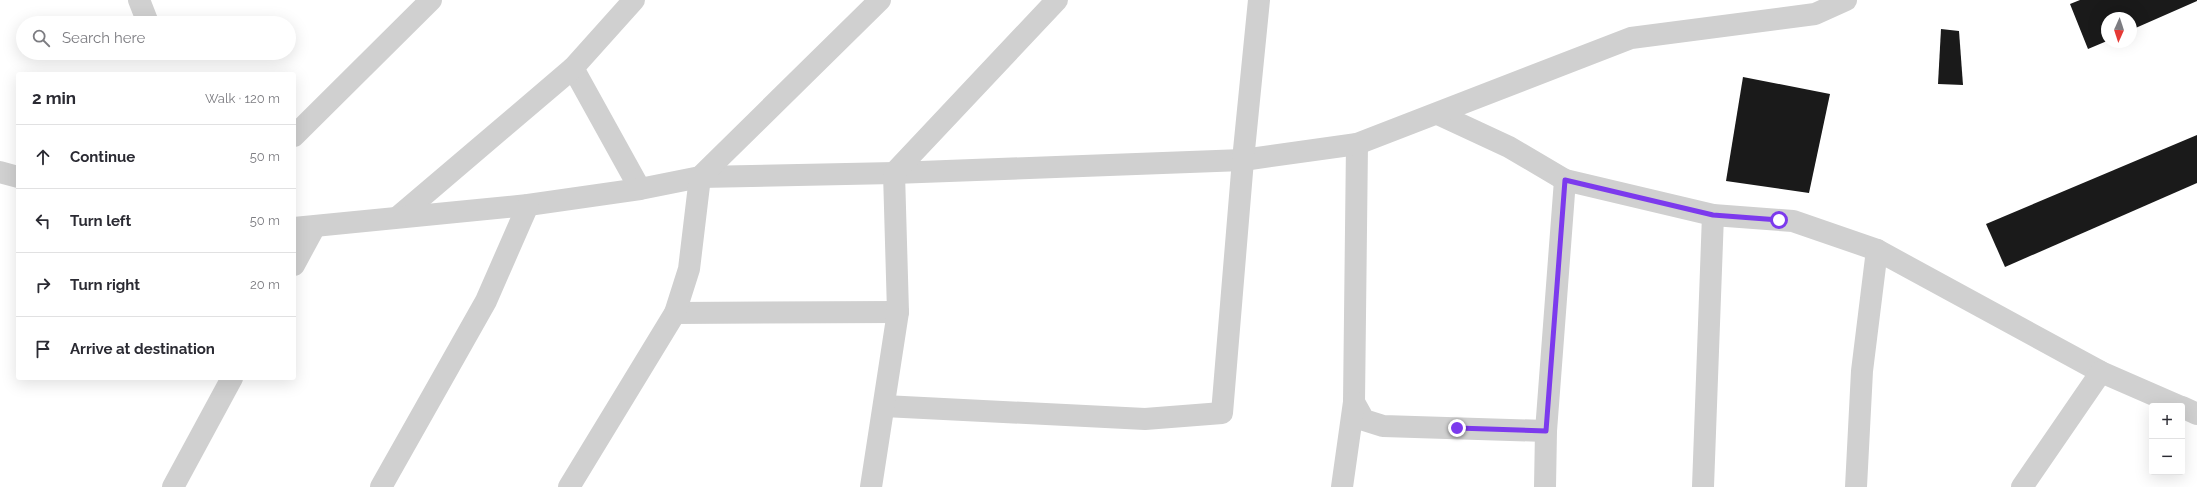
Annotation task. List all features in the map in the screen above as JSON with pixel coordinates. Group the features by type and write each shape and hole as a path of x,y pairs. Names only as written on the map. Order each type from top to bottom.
{"street":[{"path":"139,0 145,16"},
{"path":"296,134 431,0"},
{"path":"398,217 573,68 634,0"},
{"path":"569,487 675,313 689,269 700,177 880,0"},
{"path":"871,487 898,312 894,173 1057,0"},
{"path":"884,406 1145,419 1222,413 1243,160 1259,0"},
{"path":"296,257 304,228 398,217 528,205 640,189 700,177 894,173 1243,160 1357,144 1438,114 1631,38 1815,14 1846,0"},
{"path":"573,68 640,189"},
{"path":"1438,114 1509,147 1565,180 1713,215 1793,221 1877,250 2101,372 2172,403"},
{"path":"1342,487 1354,402 1357,144"},
{"path":"1545,487 1546,431 1565,180"},
{"path":"381,487 486,301 528,205"},
{"path":"1702,487 1713,215"},
{"path":"1856,487 1862,371 1877,250"},
{"path":"675,313 898,312"},
{"path":"2022,487 2101,372"},
{"path":"173,487 231,380"},
{"path":"1354,402 1364,420 1383,426 1546,431"},
{"path":"2185,408 2197,414"}],"building":[{"path":"2080,0 2197,0 2137,27 2137,12 2101,12 2101,44 2088,49 2070,4"},
{"path":"1941,29 1959,31 1963,85 1938,84"},
{"path":"1743,77 1830,94 1809,193 1726,181"},
{"path":"2197,135 2197,183 2005,267 1986,224"}],"route":[{"path":"1457,428 1546,431 1565,180 1713,215 1779,220"}]}
